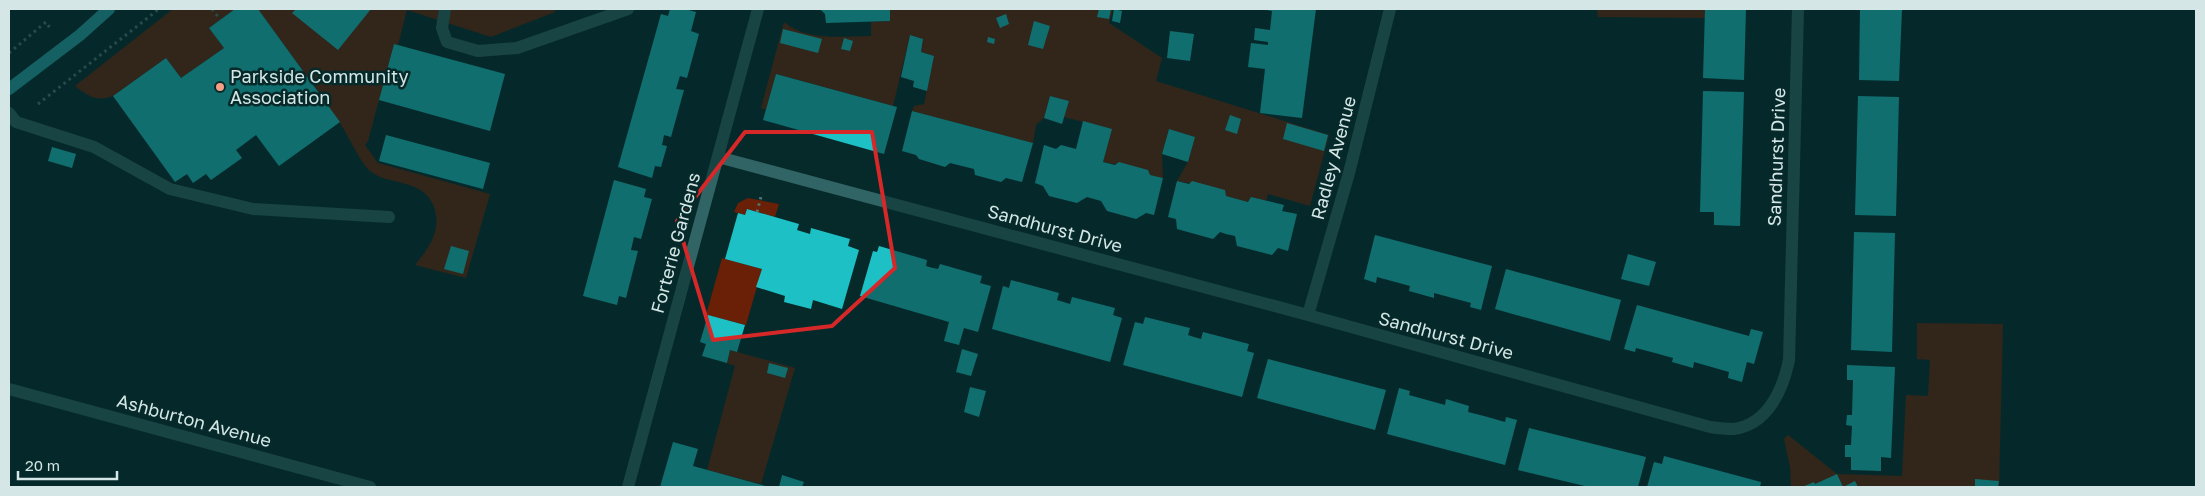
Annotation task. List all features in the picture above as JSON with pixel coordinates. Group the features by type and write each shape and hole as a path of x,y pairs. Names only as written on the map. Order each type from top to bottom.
{"main road":[{"path":"9,89 80,35 109,9"}],"street":[{"path":"445,9 442,28 447,42 478,51 517,48 628,9"},
{"name":"Forterie Gardens","path":"628,487 758,9"},
{"name":"Radley Avenue","path":"1308,315 1348,173 1390,9"},
{"name":"Sandhurst Drive","path":"718,157 1308,315 1710,427 1734,428 1754,422 1768,409 1778,395 1785,379 1789,360 1798,9"},
{"path":"12,118 94,147 170,190 253,209 389,217"},
{"name":"Ashburton Avenue","path":"9,389 370,487"}],"path":[{"path":"12,118 159,9"},
{"path":"212,9 220,19"},
{"path":"9,52 46,22 51,29"}],"highlighted area":[{"path":"745,132 872,132 895,268 832,326 713,340 677,221"}],"shaded area":[{"path":"173,9 235,9 209,28 224,48 181,78 166,58 113,96 107,98 93,97 75,86"},
{"path":"258,9 554,9 555,12 491,37 407,10 398,45 394,44 368,141 365,145 378,163 490,194 466,278 415,265 425,252 435,231 436,215 429,198 422,191 414,187 378,176 366,167 330,108"},
{"path":"890,9 1113,9 1109,23 1162,58 1156,81 1329,135 1310,206 1268,194 1266,201 1251,197 1248,202 1226,196 1224,190 1177,181 1188,162 1195,137 1169,129 1162,154 1163,178 1150,175 1148,170 1103,162 1111,129 1064,117 1069,101 1050,96 1044,118 1036,125 1033,143 912,111 914,106 924,104 934,56 921,52 923,39 910,35 893,106 776,74 766,110 761,108 784,22 804,33 814,35 837,37 871,36 871,22 890,21"},
{"path":"1597,9 1705,9 1705,18 1598,17"},
{"path":"748,198 779,204 775,217 747,209 745,215 734,212 738,203"},
{"path":"722,258 762,269 746,325 706,315"},
{"path":"1917,323 2003,324 1999,487 1791,487 1790,467 1784,439 1788,435 1837,474 1902,476 1906,395 1928,396 1930,360 1917,359"},
{"path":"730,350 795,368 761,484 707,470 735,366 727,363"}],"building":[{"name":"Parkside Community Association","path":"235,9 258,9 340,122 279,166 256,135 236,150 242,158 211,180 206,174 193,183 187,174 175,182 113,96 166,58 181,78 224,48 209,28"},
{"path":"296,9 371,9 338,50 292,13"},
{"path":"670,9 685,9 696,12 691,31 699,34 687,78 680,76 676,89 684,90 671,137 664,135 662,145 667,146 661,167 655,166 652,178 618,167 661,14 668,16"},
{"path":"820,9 890,9 890,21 826,23 825,14"},
{"path":"1099,9 1111,9 1109,19 1097,17"},
{"path":"1114,9 1122,11 1120,23 1112,21"},
{"path":"1261,9 1316,9 1302,118 1260,113 1265,69 1248,67 1251,43 1268,45 1268,42 1254,40 1255,28 1270,30 1272,11"},
{"path":"1705,9 1746,9 1744,80 1703,78"},
{"path":"1860,9 1902,9 1899,81 1859,80"},
{"path":"1006,14 1009,24 1000,28 996,18"},
{"path":"1034,21 1050,26 1043,49 1028,45"},
{"path":"783,29 822,39 818,53 780,43"},
{"path":"1170,31 1194,34 1190,61 1167,58"},
{"path":"910,35 923,39 921,52 934,56 927,91 913,87 914,81 901,77"},
{"path":"988,37 995,39 994,44 987,42"},
{"path":"844,38 853,41 850,51 841,49"},
{"path":"394,44 505,74 490,131 379,100"},
{"path":"776,74 897,107 884,154 763,120"},
{"path":"1703,91 1744,92 1740,226 1714,225 1714,212 1700,212"},
{"path":"1050,96 1069,101 1062,124 1044,118"},
{"path":"1858,96 1899,97 1896,216 1855,215"},
{"path":"912,111 1033,143 1022,182 1006,178 1001,182 975,175 974,169 950,163 945,167 919,159 916,155 902,151"},
{"path":"1230,115 1241,119 1237,134 1225,130"},
{"path":"1083,121 1112,129 1103,162 1115,165 1119,162 1148,170 1150,175 1163,178 1154,215 1146,213 1136,219 1107,211 1101,201 1087,197 1077,203 1049,196 1043,186 1035,183 1044,145 1056,149 1061,145 1076,149"},
{"path":"1287,123 1328,135 1324,151 1283,139"},
{"path":"1169,129 1195,137 1188,162 1162,154"},
{"path":"386,135 490,163 483,189 379,161"},
{"path":"52,147 76,154 72,168 48,161"},
{"path":"614,180 646,189 644,197 652,199 641,239 634,237 631,250 638,251 626,298 619,296 617,305 583,296"},
{"path":"1177,181 1189,184 1192,181 1225,190 1226,196 1248,202 1251,197 1284,205 1282,211 1297,214 1288,251 1278,248 1272,255 1237,246 1235,236 1220,232 1213,239 1177,229 1176,219 1168,217"},
{"path":"747,209 799,224 797,230 810,234 811,228 850,239 848,246 859,250 842,309 813,300 811,309 784,302 785,296 756,287 762,269 725,259 738,213 745,215"},
{"path":"1854,232 1895,233 1892,352 1851,350"},
{"path":"1375,235 1492,266 1481,310 1470,307 1471,303 1434,293 1434,298 1409,291 1410,286 1377,277 1376,283 1364,279"},
{"path":"451,246 469,251 463,274 444,269"},
{"path":"879,246 927,260 926,266 938,269 940,264 982,276 980,283 991,286 978,332 964,328 959,345 944,341 949,322 860,296 873,251 877,252"},
{"path":"1628,254 1656,262 1649,286 1621,279"},
{"path":"1506,269 1621,300 1610,341 1495,309"},
{"path":"1011,280 1059,293 1057,300 1070,304 1072,297 1115,308 1113,315 1122,318 1110,362 992,329 1003,286 1009,288"},
{"path":"1637,305 1749,336 1751,329 1763,332 1754,364 1747,362 1742,382 1728,378 1729,372 1694,362 1693,368 1672,362 1673,358 1655,353 1636,348 1635,352 1624,349"},
{"path":"708,315 745,325 737,352 730,350 727,363 702,356 706,344 700,342"},
{"path":"1145,317 1190,328 1188,335 1201,339 1203,332 1249,344 1247,351 1254,353 1242,397 1123,365 1135,322 1143,324"},
{"path":"962,349 978,354 971,376 956,372"},
{"path":"1268,359 1386,390 1375,430 1257,398"},
{"path":"769,363 788,368 785,378 767,373"},
{"path":"1847,365 1895,367 1891,458 1881,457 1881,471 1851,470 1851,457 1845,457 1845,445 1851,445 1852,426 1846,425 1847,415 1852,415 1853,380 1847,380"},
{"path":"970,387 986,391 979,417 964,412"},
{"path":"1399,388 1410,391 1409,395 1445,405 1446,399 1469,406 1468,412 1505,422 1506,417 1517,420 1505,465 1387,434"},
{"path":"1529,428 1646,457 1638,487 1589,487 1518,470"},
{"path":"673,442 698,449 693,466 769,487 660,487"},
{"path":"1664,456 1761,482 1760,487 1647,487 1654,462 1662,464"},
{"path":"1837,474 1843,487 1802,487 1814,482 1815,484"},
{"path":"782,475 804,482 802,487 779,487"},
{"path":"1975,479 1999,481 1998,487 1975,487"},
{"path":"1855,481 1858,487 1843,487"}],"place":[{"name":"Parkside Community Association","path":"220,87"}]}
